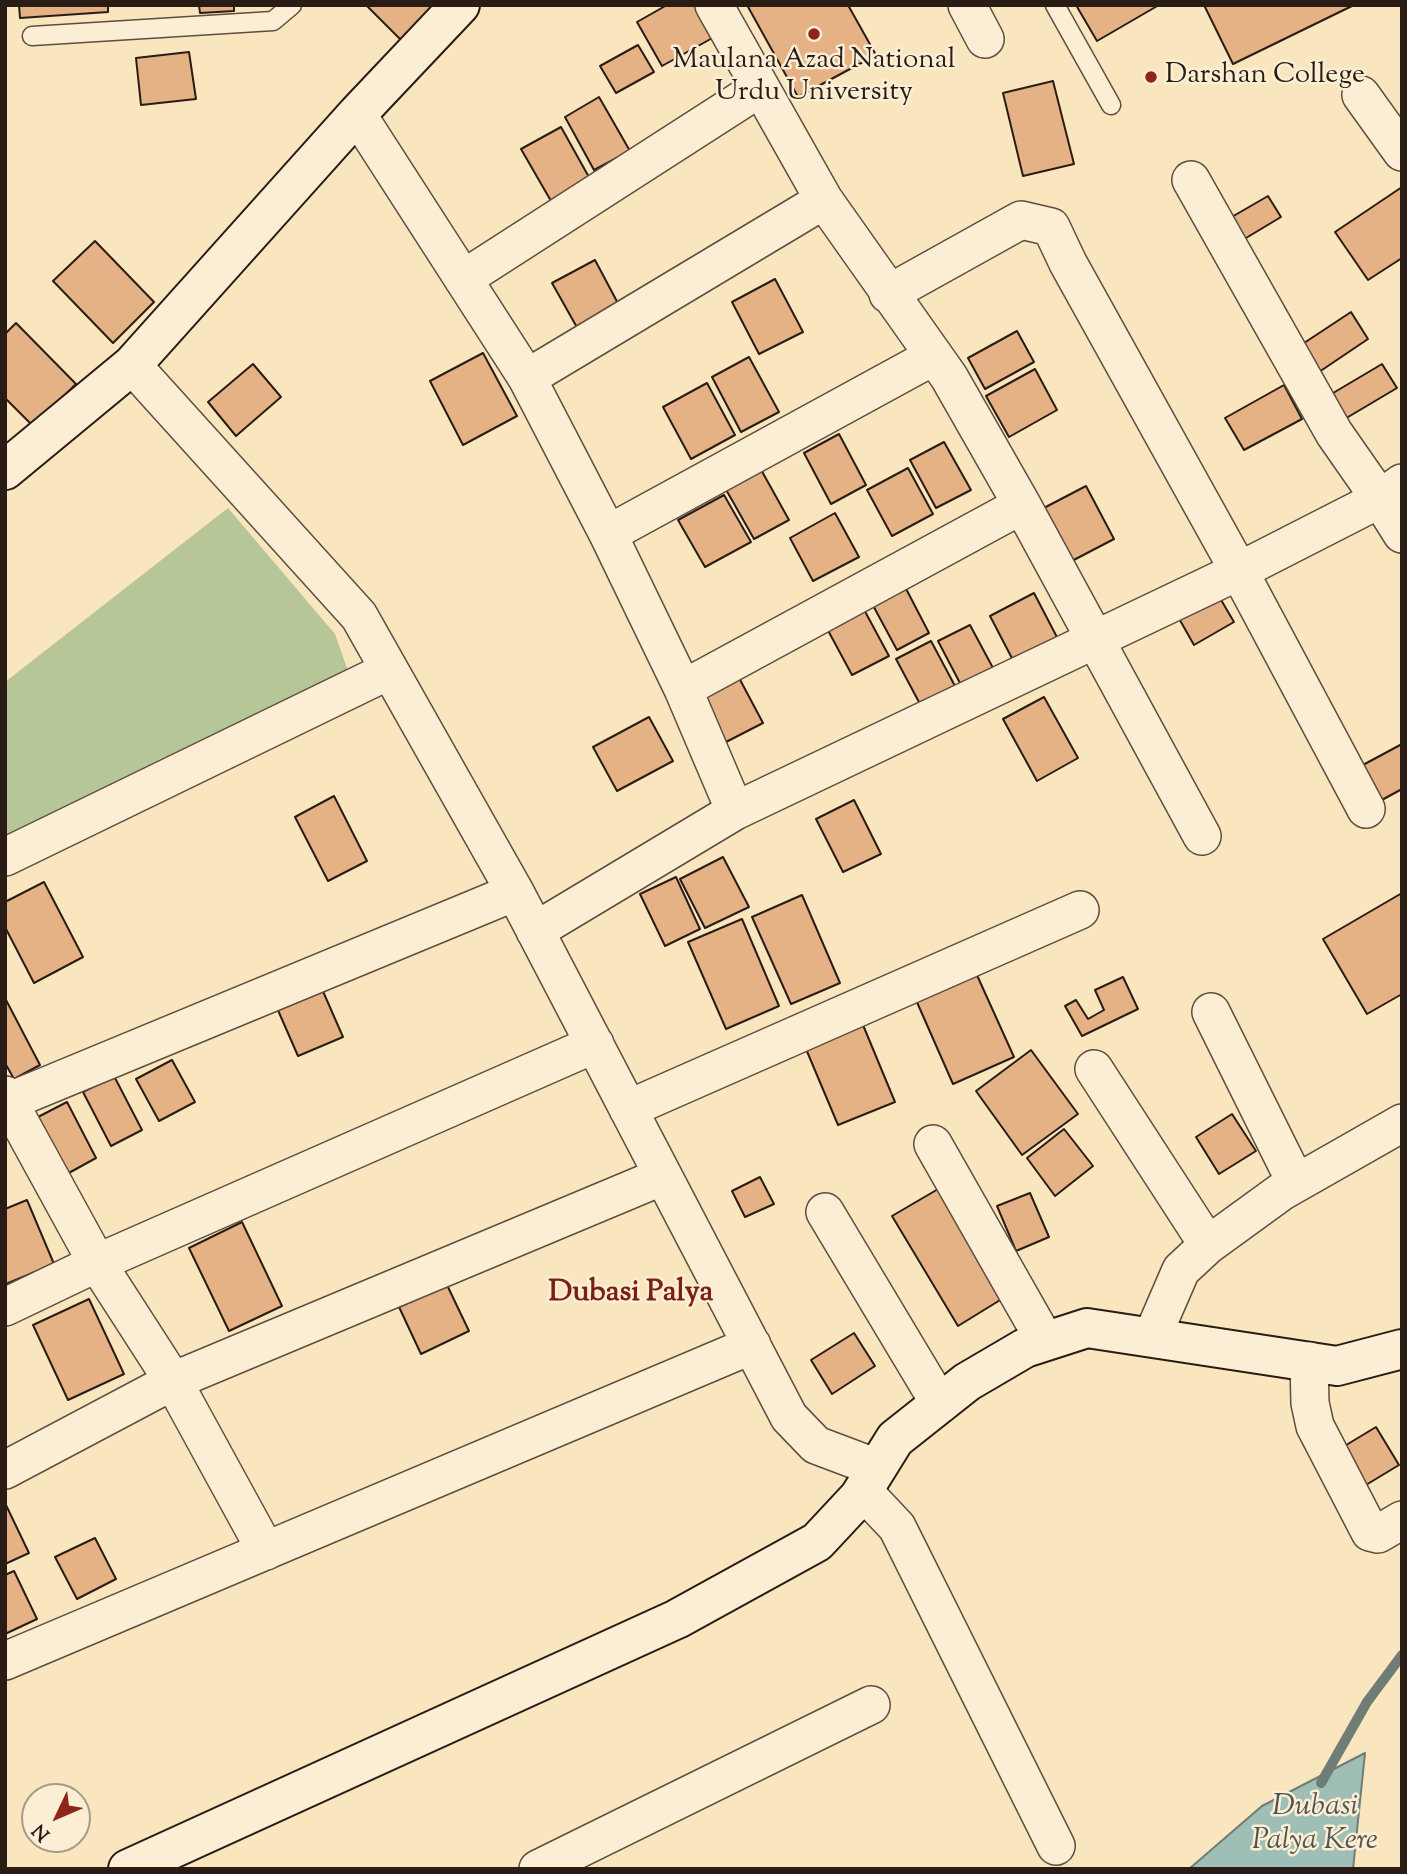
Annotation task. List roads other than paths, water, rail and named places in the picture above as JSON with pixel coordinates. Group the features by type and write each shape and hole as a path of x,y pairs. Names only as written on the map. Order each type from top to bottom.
{"street":[{"path":"5,470 132,365 357,114 460,5"},
{"path":"714,5 824,200 949,377 1022,505 1202,836"},
{"path":"967,5 985,39"},
{"path":"463,279 760,88"},
{"path":"1361,96 1402,152"},
{"path":"357,114 527,378 608,534 683,689 735,811"},
{"path":"1191,180 1334,433 1391,491 1402,534"},
{"path":"527,378 824,200"},
{"path":"888,294 1021,220 1051,227 1068,264 1239,571 1366,808"},
{"path":"608,534 934,356"},
{"path":"132,365 359,616 515,892 789,1417 816,1445 870,1480 897,1527 1056,1846"},
{"path":"535,931 735,811 1239,571 1391,491"},
{"path":"683,689 1022,505"},
{"path":"5,857 388,671"},
{"path":"266,1551 173,1381 97,1263 6,1100 515,892"},
{"path":"628,1109 1080,910"},
{"path":"1212,1012 1296,1183"},
{"path":"5,1307 97,1263 594,1044"},
{"path":"1094,1069 1208,1245"},
{"path":"1152,1337 1181,1270 1208,1245 1296,1183 1402,1124"},
{"path":"933,1144 1045,1341"},
{"path":"5,1470 173,1381 663,1176"},
{"path":"825,1212 940,1404"},
{"path":"128,1869 677,1619 817,1542 870,1480 895,1439 967,1382 1025,1348 1087,1328 1337,1366 1402,1349"},
{"path":"5,1661 752,1345"},
{"path":"1309,1361 1310,1403 1315,1426 1370,1532 1378,1534 1402,1520"},
{"path":"538,1869 871,1705"}],"lane":[{"path":"32,36 273,21 292,5"},
{"path":"1055,5 1111,105"}],"water":[{"name":"Dubasi Palya Kere","path":"1365,1753 1353,1869 1189,1869 1262,1806"}],"waterway":[{"path":"1321,1783 1367,1702 1402,1655"}],"place":[{"name":"Maulana Azad National Urdu University","path":"814,34"},
{"name":"Darshan College","path":"1151,77"}],"district":[{"name":"Dubasi Palya","path":"631,1295"}]}
